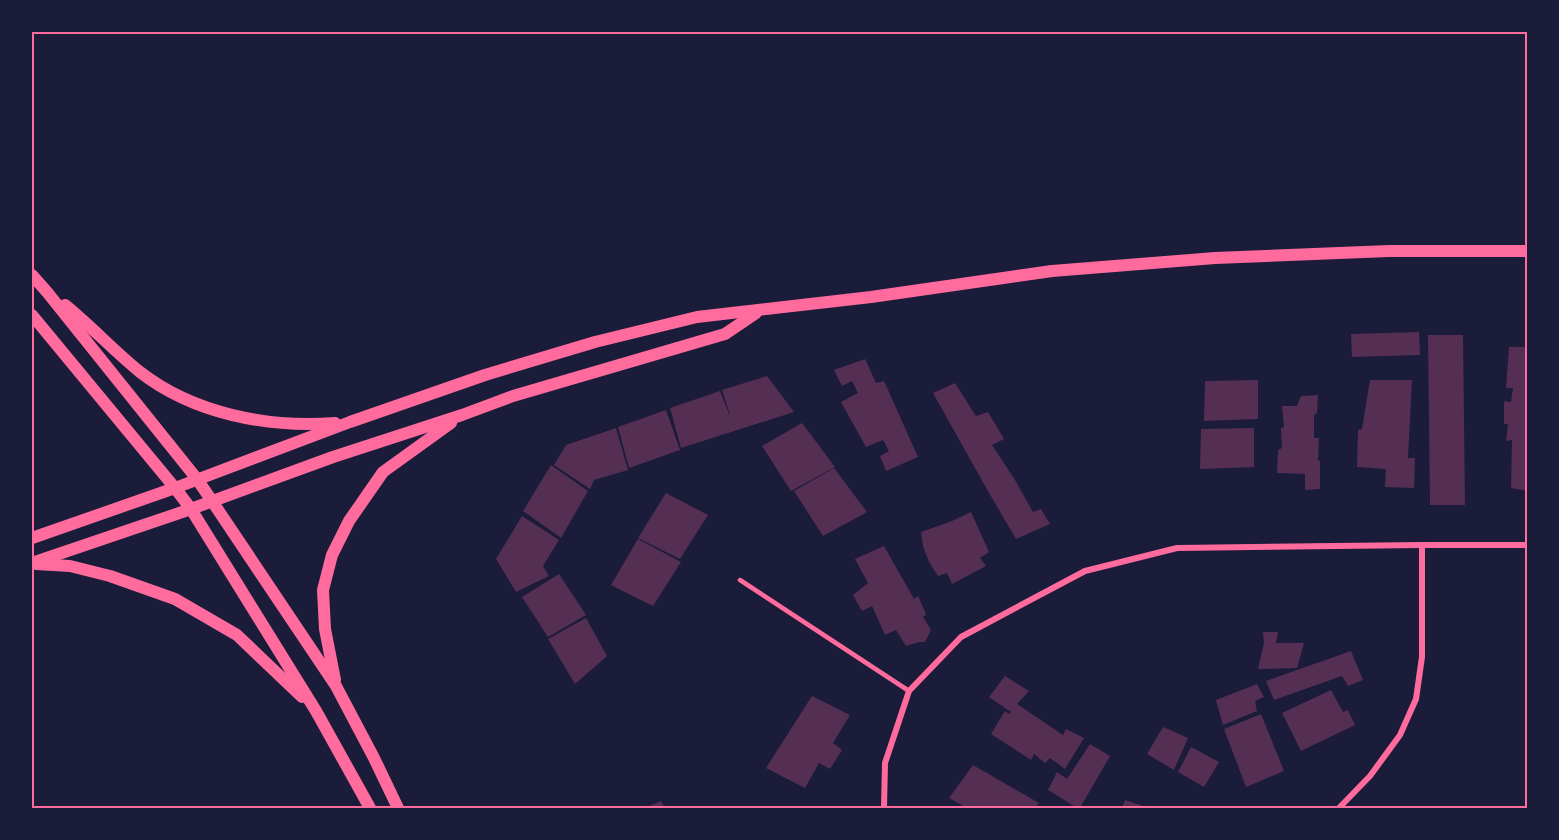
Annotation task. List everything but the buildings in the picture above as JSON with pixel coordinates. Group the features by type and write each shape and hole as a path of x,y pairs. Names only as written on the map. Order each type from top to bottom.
{"main road":[{"path":"32,538 175,489 350,422 485,375 595,342 697,317 871,297 1052,271 1215,258 1389,251 1527,251"},
{"path":"32,275 197,479 336,686 398,808"},
{"path":"47,292 141,373 180,397 221,412 271,423 310,425 350,422"},
{"path":"32,563 513,396 725,334 760,310"},
{"path":"32,315 191,509 316,711 370,808"},
{"path":"336,686 325,629 323,590 332,555 349,521 383,472 462,415"},
{"path":"32,563 70,566 110,576 175,598 237,634 316,711"}],"street":[{"path":"1339,808 1370,776 1400,735 1416,699 1422,657 1422,545"},
{"path":"884,808 885,764 909,691 961,637 1085,571 1177,548 1527,545"}],"lane":[{"path":"740,580 909,691"}]}
